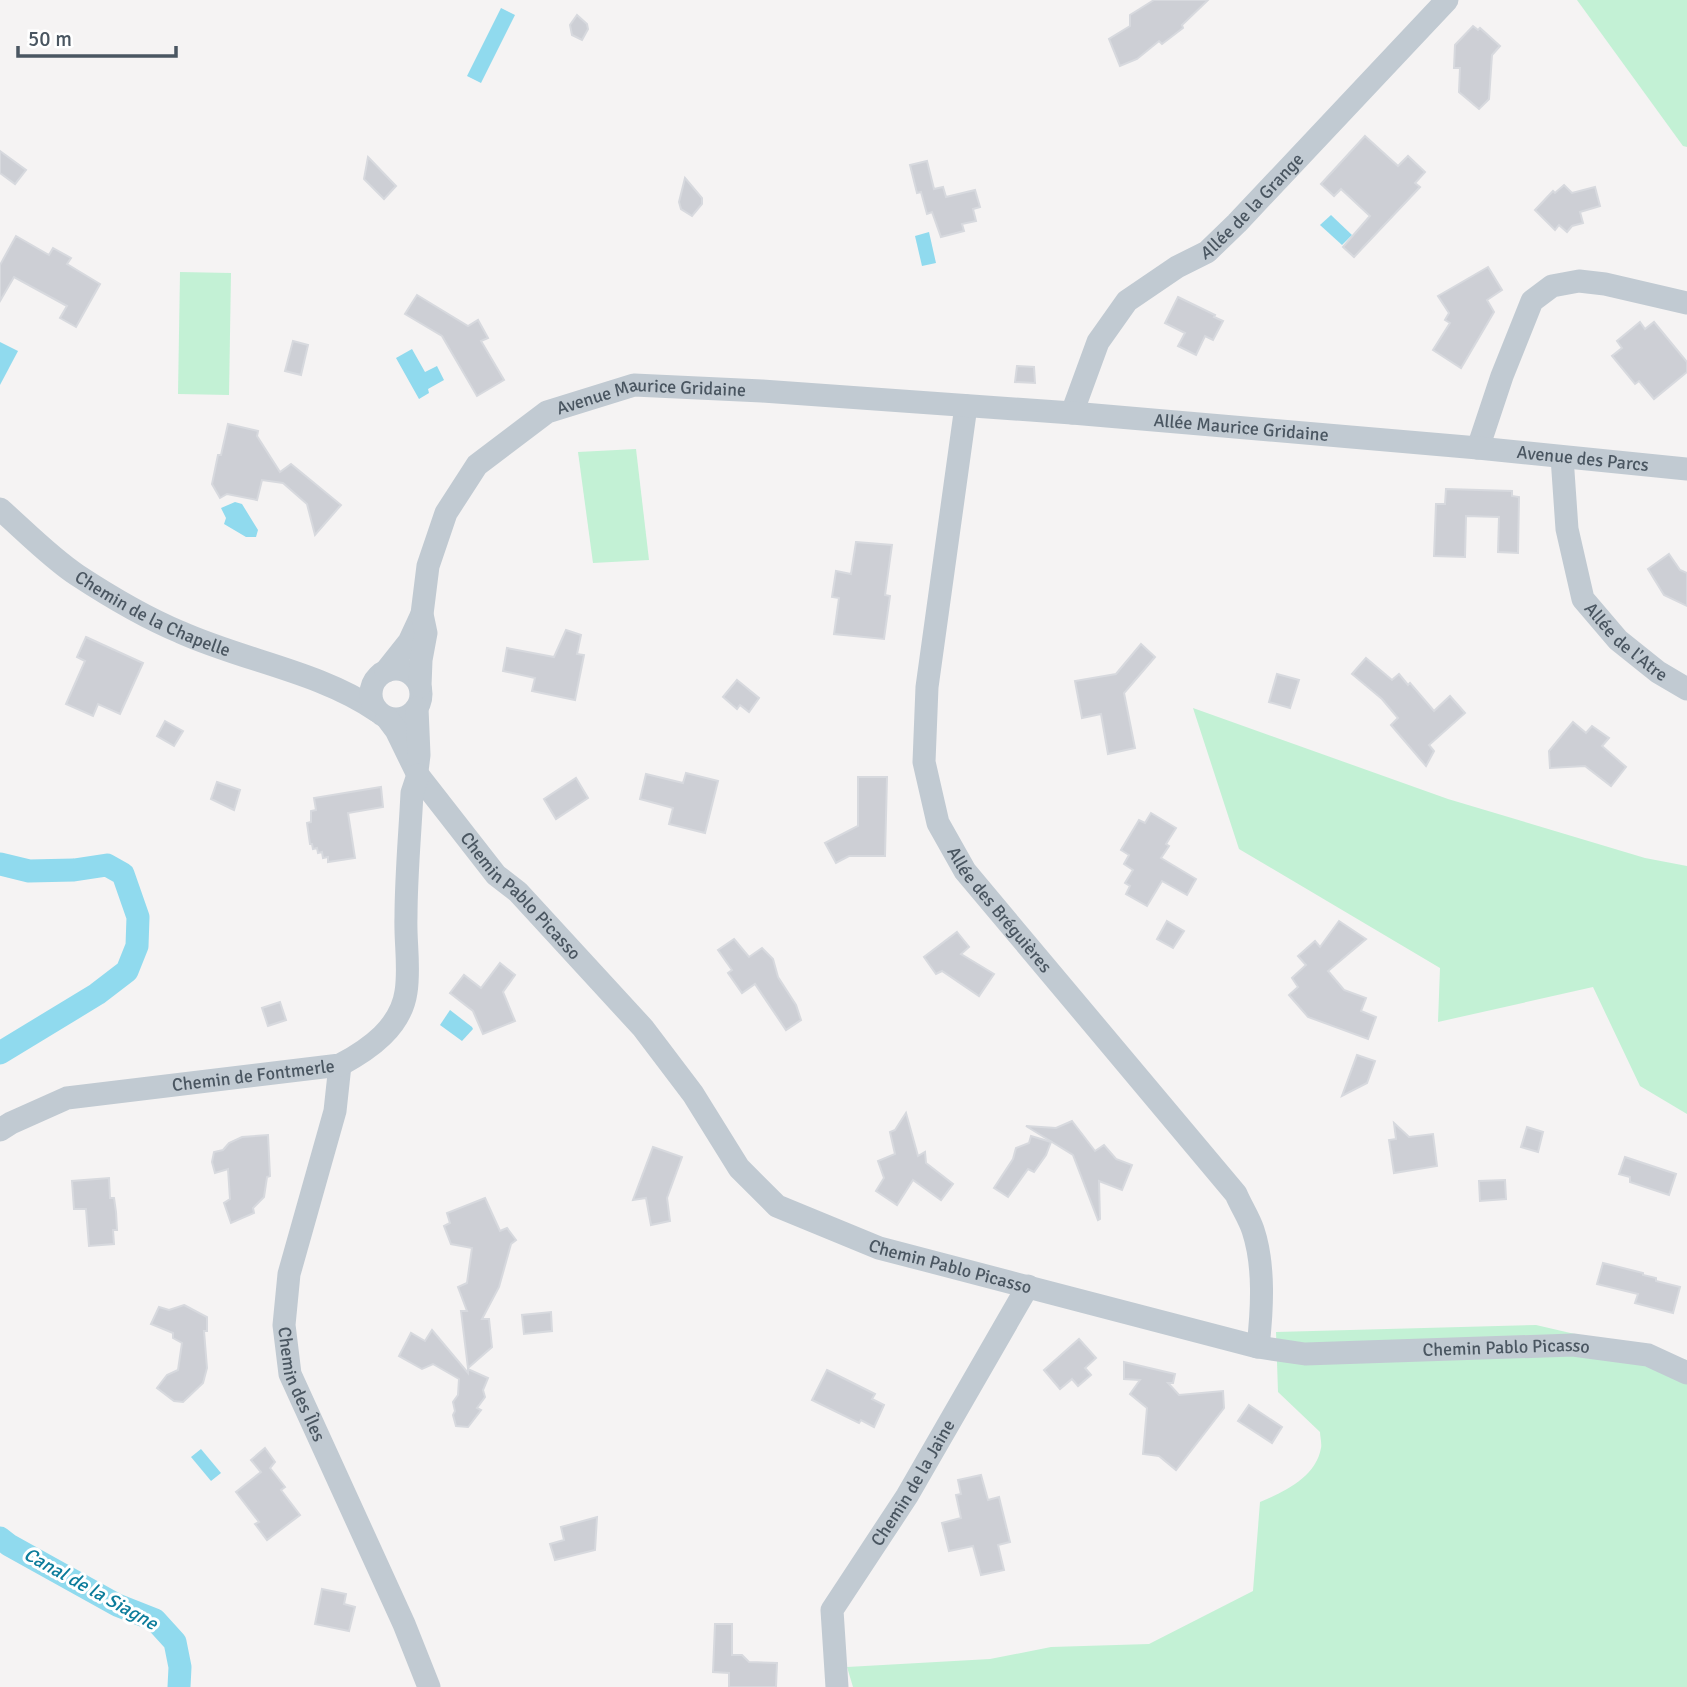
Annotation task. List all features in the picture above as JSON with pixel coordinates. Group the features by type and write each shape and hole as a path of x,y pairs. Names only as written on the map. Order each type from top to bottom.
{"street":[{"name":"Allée de la Grange","path":"1072,413 1098,342 1127,301 1177,267 1207,252 1447,0"},
{"path":"1478,448 1502,376 1532,301 1552,286 1579,281 1605,284 1687,303"},
{"name":"Avenue Maurice Gridaine","path":"419,697 426,633 422,614 428,566 446,513 477,465 547,412 634,386 762,390 1005,408"},
{"name":"Allée des Bréguières","path":"966,406 927,687 924,762 938,823 965,871 1236,1194 1253,1231 1259,1267 1262,1306 1258,1347"},
{"name":"Allée Maurice Gridaine","path":"1005,408 1478,448"},
{"name":"Avenue des Parcs","path":"1478,448 1687,469"},
{"name":"Allée de l'Atre","path":"1562,457 1567,529 1583,599 1618,640 1658,672 1687,689"},
{"name":"Chemin de la Chapelle","path":"0,509 75,574 139,611 178,632 215,647 325,683 362,701 382,715"},
{"name":"Avenue Maurice Gridaine","path":"382,674 403,650 422,614"},
{"path":"416,780 419,697 410,673 403,670 382,674 373,684 371,698 382,715 404,719 419,697"},
{"name":"Chemin de la Chapelle","path":"325,683 345,684 382,674"},
{"name":"Chemin Pablo Picasso","path":"382,715 416,780 496,875 518,892 643,1028 693,1094 739,1168 777,1206 879,1248 1258,1347 1305,1354 1573,1345 1648,1355 1687,1373"},
{"name":"Chemin de Fontmerle","path":"0,1130 67,1098 340,1065 363,1053 392,1026 406,994 406,919 416,780"},
{"name":"Chemin des Îles","path":"340,1065 335,1111 289,1274 284,1325 290,1374 404,1624 429,1687"},
{"name":"Chemin de la Jaine","path":"837,1687 832,1610 907,1496 1028,1286"}],"green space":[{"path":"1577,0 1687,0 1687,147 1683,146"},
{"path":"180,272 231,273 229,395 178,394"},
{"path":"636,449 649,560 593,563 578,452"},
{"path":"1193,708 1448,799 1645,858 1687,866 1687,1114 1640,1086 1593,987 1438,1022 1440,968 1239,849"},
{"path":"1536,1325 1687,1360 1687,1687 853,1687 847,1667 990,1659 1051,1647 1149,1644 1253,1591 1260,1502 1289,1488 1306,1475 1318,1458 1321,1446 1320,1432 1278,1392 1276,1332"}],"water":[{"path":"501,8 515,15 481,83 467,76"},
{"path":"1331,215 1352,235 1342,245 1320,225"},
{"path":"929,232 936,263 922,266 915,236"},
{"path":"0,342 18,351 0,385"},
{"path":"412,349 425,372 437,366 444,380 428,389 429,393 419,399 396,358"},
{"path":"235,502 242,504 258,530 256,537 246,537 224,524 226,518 221,508"},
{"path":"450,1010 473,1029 462,1041 440,1025"},
{"path":"201,1449 221,1473 211,1481 191,1457"}],"building":[{"path":"1154,0 1208,0 1182,25 1183,28 1162,44 1159,41 1137,59 1120,66 1109,39 1130,26 1130,15"},
{"path":"577,15 587,24 588,29 582,40 572,35 570,25"},
{"path":"1473,26 1478,30 1480,28 1500,46 1492,55 1489,99 1479,109 1459,92 1460,68 1454,68 1455,45"},
{"path":"1365,136 1398,166 1408,156 1425,172 1415,183 1420,187 1354,257 1343,247 1370,216 1341,189 1334,196 1321,184"},
{"path":"0,151 26,170 15,184 0,173"},
{"path":"368,157 396,186 384,199 364,179"},
{"path":"927,161 934,189 943,187 946,197 975,190 980,207 973,209 976,221 962,224 964,231 941,237 932,212 927,214 921,192 917,193 910,165"},
{"path":"685,178 702,198 702,204 692,216 681,209 679,202"},
{"path":"1564,185 1572,193 1595,187 1600,206 1580,212 1583,223 1572,226 1567,232 1559,225 1555,230 1535,210 1553,191 1555,193"},
{"path":"16,236 49,255 53,248 71,258 67,264 100,284 76,327 60,318 67,306 14,277 0,301 0,265"},
{"path":"1488,267 1502,290 1487,300 1494,312 1461,368 1433,350 1450,323 1445,320 1449,313 1438,296"},
{"path":"417,295 468,326 478,320 488,338 481,341 504,380 477,396 442,336 405,314"},
{"path":"1178,297 1223,321 1213,340 1205,336 1196,355 1178,346 1185,333 1165,323"},
{"path":"1640,322 1645,329 1654,322 1687,362 1687,372 1654,399 1639,381 1635,384 1612,356 1622,348 1617,341"},
{"path":"293,341 308,345 301,375 285,371"},
{"path":"1017,366 1034,367 1035,383 1015,382"},
{"path":"228,424 258,431 257,436 280,472 291,464 341,505 315,535 307,504 283,483 262,480 257,500 227,494 220,498 212,484"},
{"path":"1446,489 1512,491 1512,496 1519,497 1518,553 1498,552 1499,517 1466,516 1465,557 1434,556 1436,504 1445,504"},
{"path":"856,542 892,545 885,595 890,596 884,639 834,634 839,598 832,597 836,571 851,574"},
{"path":"1669,554 1680,570 1687,573 1687,606 1664,595 1648,569"},
{"path":"566,630 581,635 577,654 584,655 575,700 532,691 535,678 503,671 507,648 554,657"},
{"path":"86,637 143,663 120,714 98,704 93,716 66,704 85,661 77,657"},
{"path":"1141,644 1155,657 1124,693 1135,748 1108,754 1101,714 1082,718 1075,681 1116,674"},
{"path":"1366,658 1392,680 1399,674 1434,711 1450,696 1465,713 1429,745 1434,751 1426,766 1391,725 1398,718 1382,699 1352,674"},
{"path":"1277,674 1299,680 1290,708 1269,702"},
{"path":"737,680 759,698 749,712 740,705 737,709 723,697"},
{"path":"165,721 183,731 174,746 157,736"},
{"path":"1573,722 1586,733 1592,726 1609,738 1602,746 1626,767 1611,786 1585,766 1550,768 1549,751"},
{"path":"686,773 718,781 705,833 669,824 673,808 640,799 646,774 683,783"},
{"path":"858,777 887,777 885,856 849,856 836,863 825,843 858,826"},
{"path":"576,778 588,798 556,819 544,799"},
{"path":"217,782 240,790 234,810 211,799"},
{"path":"381,787 383,807 348,813 355,858 328,862 328,857 323,858 322,852 318,853 317,848 313,849 307,823 311,822 311,811 316,810 314,798"},
{"path":"1151,813 1176,828 1161,858 1196,879 1187,895 1162,881 1147,906 1126,894 1130,886 1125,883 1133,870 1124,864 1129,855 1121,850 1139,820 1145,823"},
{"path":"1167,921 1184,931 1173,948 1157,939"},
{"path":"1339,921 1366,939 1328,971 1344,990 1366,998 1361,1011 1376,1017 1368,1039 1308,1017 1289,995 1298,987 1292,978 1306,965 1298,956 1315,941 1320,947"},
{"path":"957,932 969,947 961,954 994,974 979,996 942,971 936,974 924,957"},
{"path":"734,939 749,957 762,948 773,959 778,977 796,1005 801,1020 786,1030 755,984 742,993 728,973 732,970 718,950"},
{"path":"500,963 515,975 503,992 515,1021 483,1034 473,1011 450,993 464,975 481,988"},
{"path":"280,1002 286,1020 268,1026 262,1008"},
{"path":"1357,1055 1375,1061 1367,1083 1342,1096"},
{"path":"906,1113 918,1156 925,1152 926,1163 953,1184 941,1200 913,1180 897,1205 876,1191 884,1178 878,1161 895,1154 890,1132 895,1130"},
{"path":"1072,1121 1095,1151 1104,1145 1116,1159 1132,1165 1122,1190 1099,1181 1098,1220 1073,1155 1026,1126 1056,1128"},
{"path":"1394,1123 1409,1137 1433,1134 1437,1166 1394,1173 1389,1140 1396,1139"},
{"path":"1527,1127 1543,1132 1538,1152 1521,1147"},
{"path":"268,1135 270,1176 267,1177 264,1197 253,1208 254,1213 231,1223 224,1203 230,1199 228,1169 215,1173 212,1162 214,1152 223,1150 229,1143 242,1137"},
{"path":"1031,1136 1051,1142 1034,1172 1028,1169 1008,1197 994,1188 1013,1159 1016,1148 1029,1143"},
{"path":"653,1147 682,1157 667,1198 670,1221 651,1225 646,1198 633,1200"},
{"path":"1625,1157 1676,1174 1669,1195 1630,1182 1630,1177 1619,1174"},
{"path":"109,1178 110,1198 114,1198 116,1212 117,1230 113,1230 114,1244 89,1246 86,1209 74,1209 72,1181"},
{"path":"1505,1180 1506,1199 1480,1201 1479,1181"},
{"path":"485,1198 500,1231 507,1228 516,1240 511,1244 499,1287 482,1319 489,1319 492,1347 468,1368 461,1311 467,1311 458,1287 467,1283 472,1248 451,1244 444,1226 450,1223 447,1213"},
{"path":"1603,1263 1643,1273 1656,1278 1656,1281 1680,1287 1673,1313 1635,1303 1638,1294 1597,1284"},
{"path":"184,1305 207,1317 207,1331 204,1331 207,1368 203,1383 183,1402 174,1401 157,1388 167,1375 178,1370 182,1343 173,1338 173,1333 151,1324 159,1307 169,1310"},
{"path":"551,1312 552,1331 524,1334 522,1315"},
{"path":"432,1330 468,1373 468,1369 488,1378 483,1390 485,1397 477,1408 481,1410 468,1427 456,1426 453,1415 453,1402 458,1395 459,1379 433,1364 422,1369 399,1356 411,1333 425,1341"},
{"path":"1079,1339 1096,1358 1085,1368 1091,1375 1078,1386 1072,1379 1060,1389 1044,1370"},
{"path":"1124,1362 1175,1374 1173,1383 1168,1383 1179,1395 1223,1391 1224,1408 1176,1470 1159,1456 1143,1454 1147,1408 1130,1394 1140,1380 1124,1379"},
{"path":"827,1370 875,1394 872,1399 884,1405 874,1427 861,1420 859,1423 812,1400"},
{"path":"1249,1405 1282,1427 1272,1443 1238,1421"},
{"path":"265,1448 275,1462 270,1468 285,1487 281,1490 300,1515 267,1540 255,1524 259,1522 236,1492 261,1472 251,1460"},
{"path":"981,1475 988,1500 999,1497 1010,1542 998,1545 1004,1570 981,1575 973,1546 949,1551 942,1523 961,1518 956,1495 961,1494 958,1480"},
{"path":"597,1517 595,1550 555,1560 550,1544 564,1540 561,1527"},
{"path":"322,1589 346,1594 344,1604 355,1607 349,1631 315,1624"},
{"path":"715,1624 732,1624 732,1655 742,1655 749,1662 777,1663 776,1687 729,1687 729,1673 713,1672"}],"waterway":[{"name":"Canal de la Siagne","path":"0,864 29,871 74,870 107,865 123,874 138,917 137,946 127,971 97,994 0,1053"},
{"name":"Canal de la Siagne","path":"0,1538 117,1605 155,1620 175,1642 180,1667 179,1687"}]}
